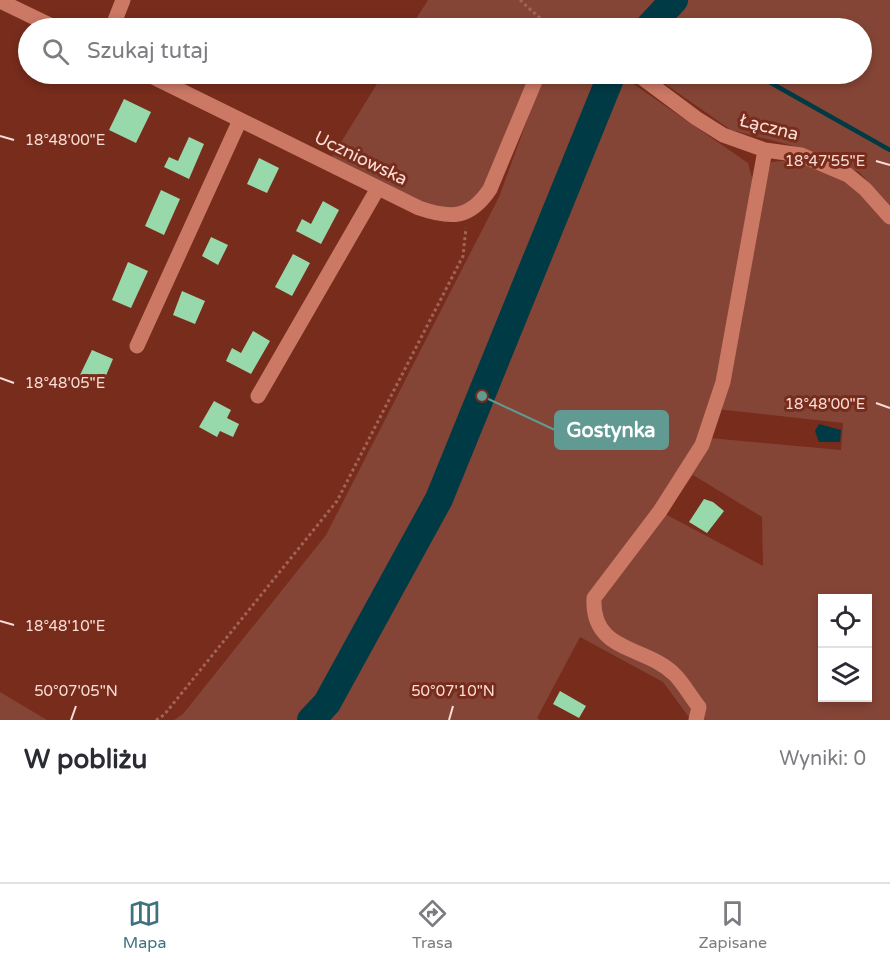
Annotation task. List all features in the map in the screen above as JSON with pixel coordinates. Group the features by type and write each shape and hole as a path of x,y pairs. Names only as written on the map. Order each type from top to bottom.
{"street":[{"path":"116,18 123,0"},
{"path":"0,1 35,18"},
{"name":"Uczniowska","path":"167,84 378,188 444,217 468,211"},
{"path":"468,211 482,201 490,189 534,84"},
{"name":"Łączna","path":"651,84 723,135 765,150 801,155 848,175 865,189 890,217"},
{"path":"137,346 240,120"},
{"path":"696,720 699,706 672,672 611,640 593,615 594,598 660,511 702,445 723,382 765,150"},
{"path":"258,396 378,188"}],"path":[{"path":"520,0 540,18"},
{"path":"156,720 164,715 337,501 463,256 468,211"}],"shaded area":[{"path":"428,0 890,0 890,206 859,172 794,146 731,130 665,84 872,84 872,18 416,18"},
{"path":"377,84 526,84 484,189 461,208 440,211 332,157"},
{"path":"540,84 633,84 748,163 759,204 771,162 794,160 851,183 890,224 890,720 691,720 663,682 580,637 537,718 540,720 174,720 183,714 326,535 499,197","holes":["716,409 843,423 841,450 710,438","693,475 762,517 763,566 665,514"]},
{"path":"0,692 47,720 0,720"}],"water":[{"path":"819,424 841,430 840,442 819,442 815,431"}],"building":[{"path":"124,99 151,112 136,143 109,130"},
{"path":"189,137 204,144 189,179 164,167 169,157 178,161"},
{"path":"259,158 279,168 267,193 247,184"},
{"path":"161,190 180,199 164,235 145,226"},
{"path":"323,201 339,210 321,244 296,231 302,219 311,224"},
{"path":"211,237 228,245 218,265 202,256"},
{"path":"293,254 310,263 292,296 275,287"},
{"path":"128,262 148,271 131,308 112,300"},
{"path":"182,291 205,301 195,324 173,315"},
{"path":"253,331 270,341 251,374 226,361 232,348 241,353"},
{"path":"92,350 113,359 102,385 80,375"},
{"path":"214,401 231,410 227,418 239,424 233,437 220,431 217,437 199,427"},
{"path":"704,499 713,502 724,511 707,533 689,522"},
{"path":"560,691 586,706 579,718 553,704"}],"waterway":[{"path":"657,18 674,0"},
{"path":"660,15 665,18"},
{"path":"311,720 327,703 439,499 608,84"},
{"path":"773,84 890,150"}],"place":[{"name":"Gostynka","path":"482,396"}]}
